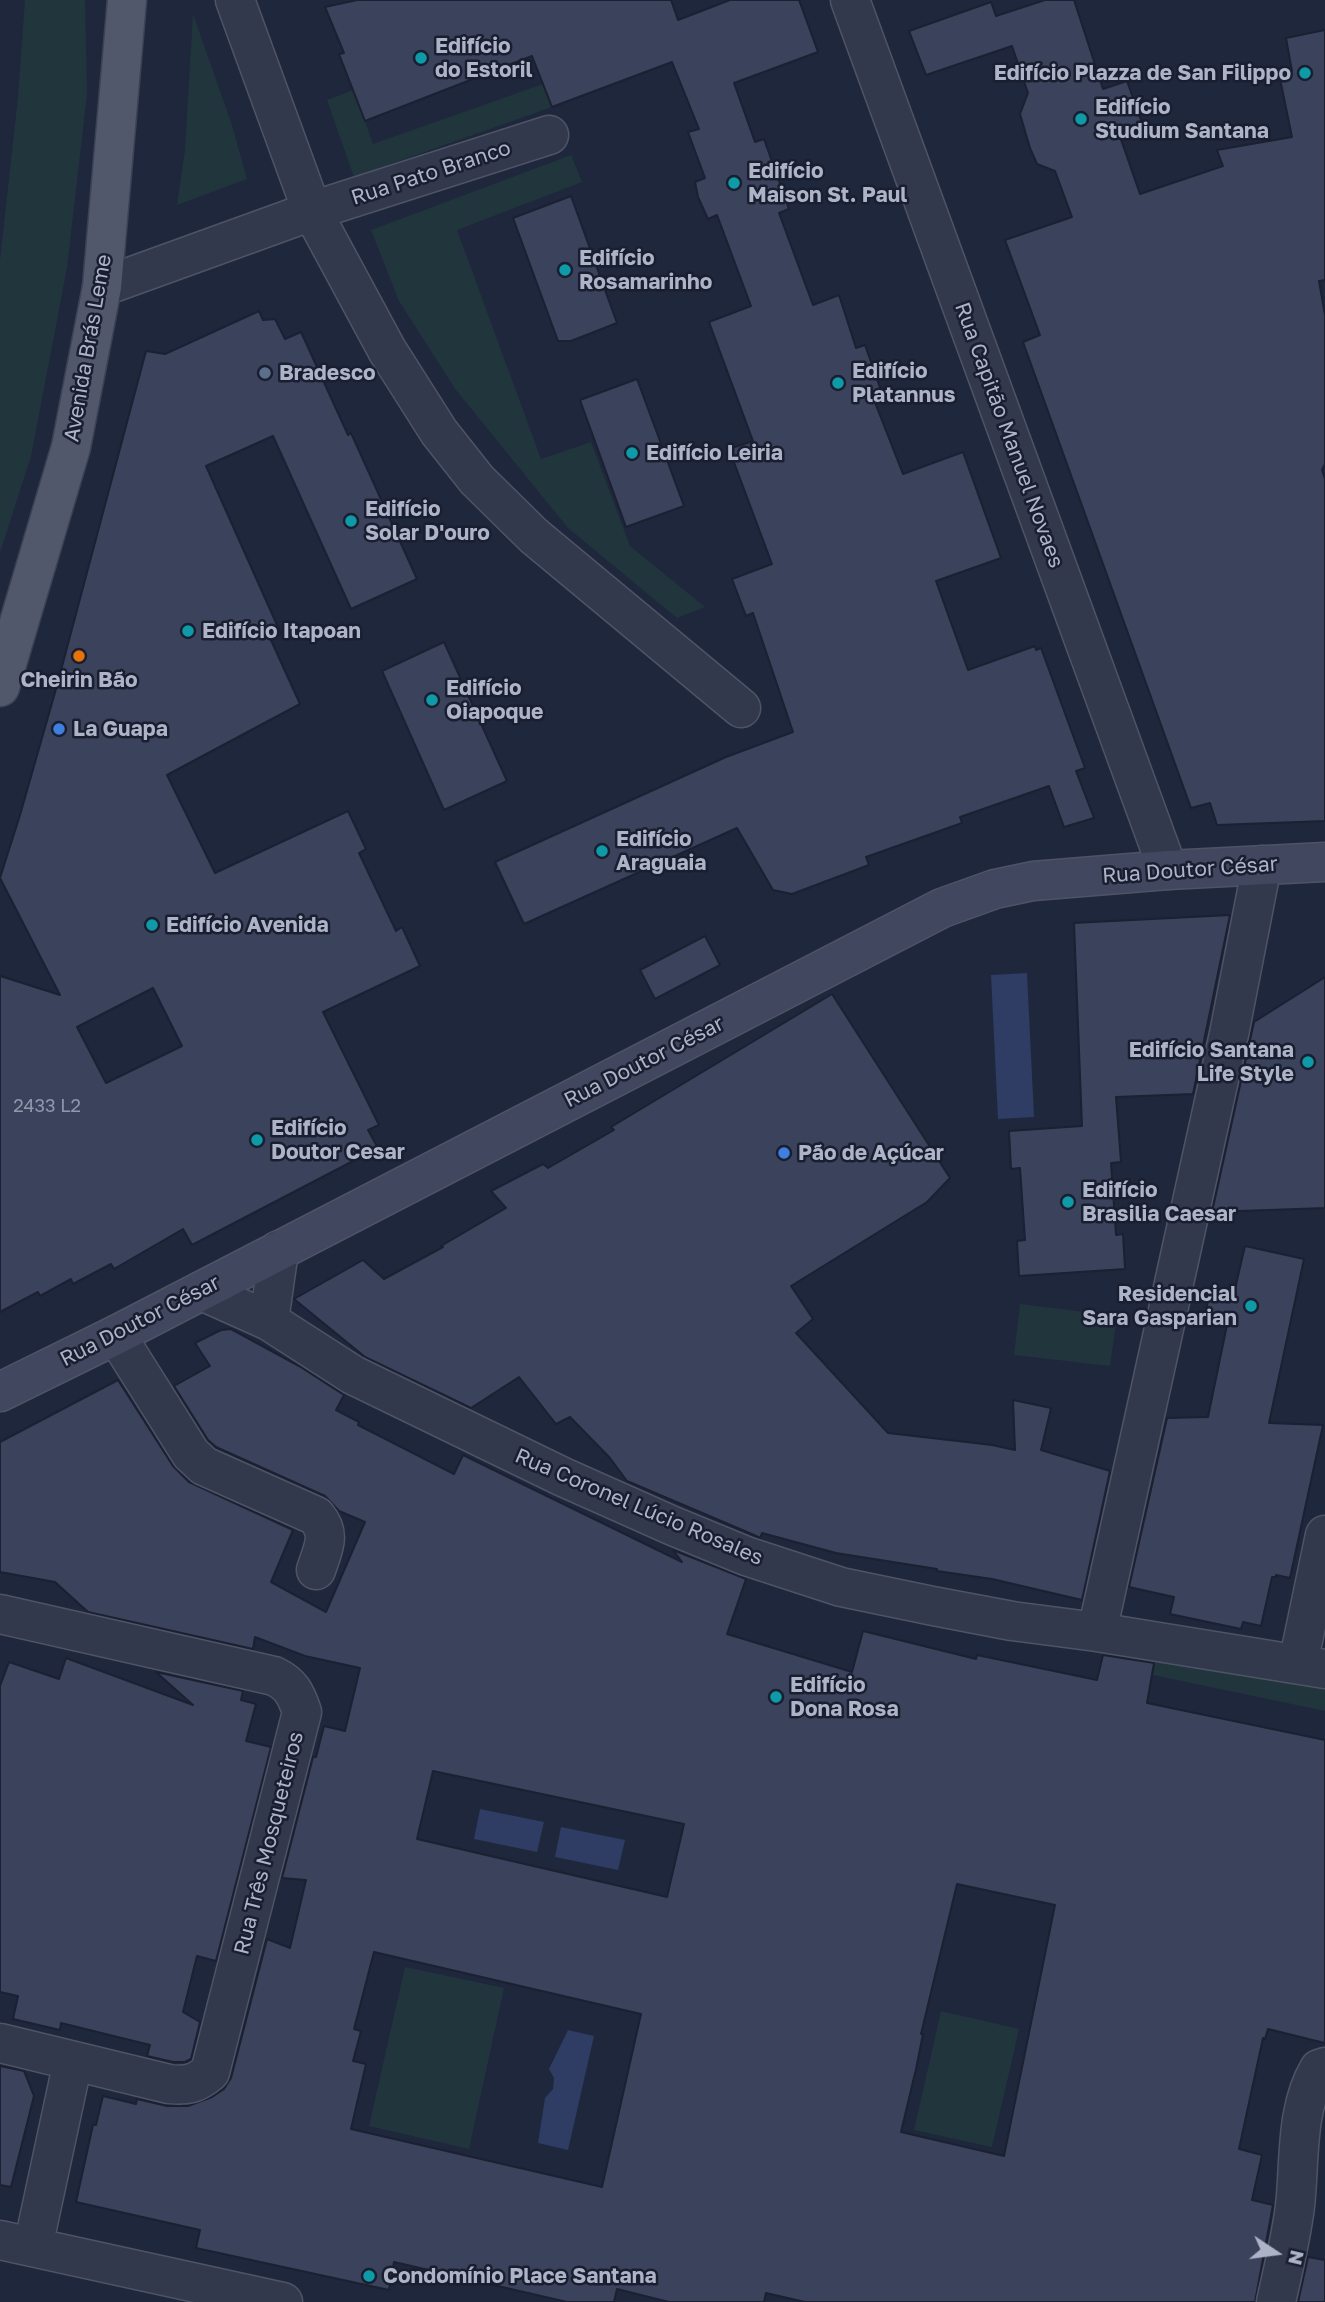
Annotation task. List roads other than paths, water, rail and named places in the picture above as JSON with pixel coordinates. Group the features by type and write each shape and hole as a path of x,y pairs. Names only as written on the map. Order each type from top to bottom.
{"main road":[{"name":"Avenida Brás Leme","path":"0,687 71,447 102,288 127,0"}],"street":[{"path":"235,0 312,211 387,350 439,432 477,480 534,537 741,708"},
{"name":"Rua Capitão Manuel Novaes","path":"850,0 1168,870"},
{"name":"Rua Pato Branco","path":"102,288 312,211 549,135"},
{"name":"Rua Doutor César","path":"0,1391 116,1335 942,908 995,889 1033,881 1168,870 1325,862"},
{"path":"1097,1632 1229,1034 1262,865"},
{"path":"269,1321 279,1250"},
{"name":"Rua Coronel Lúcio Rosales","path":"202,1290 269,1321 353,1375 563,1477 746,1556 841,1587 1012,1621 1312,1667"},
{"path":"116,1335 191,1454 204,1466 316,1516 324,1525 326,1536 316,1570"},
{"path":"1312,1667 1325,1535"},
{"name":"Rua Três Mosqueteiros","path":"0,1614 274,1676 287,1682 302,1712 210,2072 198,2083 169,2084 0,2043"},
{"path":"73,2061 16,2244 283,2302"},
{"path":"1276,2302 1295,2207 1301,2134 1310,2084 1319,2069 1325,2067"}],"water":[{"path":"1027,973 1034,1117 998,1119 991,975"},
{"path":"480,1809 544,1822 537,1852 474,1839"},
{"path":"561,1827 625,1840 618,1870 555,1857"},
{"path":"568,2030 594,2036 568,2150 538,2143 545,2098 553,2089 554,2078 549,2069"}],"place":[{"name":"Edifício do Estoril","path":"421,58"},
{"name":"Edifício Plazza de San Filippo","path":"1305,73"},
{"name":"Edifício Studium Santana","path":"1081,119"},
{"name":"Edifício Maison St. Paul","path":"734,183"},
{"name":"Edifício Rosamarinho","path":"565,270"},
{"name":"Bradesco","path":"265,373"},
{"name":"Edifício Platannus","path":"838,383"},
{"name":"Edifício Leiria","path":"632,453"},
{"name":"Edifício Solar D'ouro","path":"351,521"},
{"name":"Edifício Itapoan","path":"188,631"},
{"name":"Cheirin Bão","path":"79,656"},
{"name":"Edifício Oiapoque","path":"432,700"},
{"name":"La Guapa","path":"59,729"},
{"name":"Edifício Araguaia","path":"602,851"},
{"name":"Edifício Avenida","path":"152,925"},
{"name":"Edifício Santana Life Style","path":"1308,1062"},
{"name":"Edifício Doutor Cesar","path":"257,1140"},
{"name":"Pão de Açúcar","path":"784,1153"},
{"name":"Edifício Brasilia Caesar","path":"1068,1202"},
{"name":"Residencial Sara Gasparian","path":"1251,1306"},
{"name":"Edifício Dona Rosa","path":"776,1697"},
{"name":"Condomínio Place Santana","path":"369,2276"}]}
